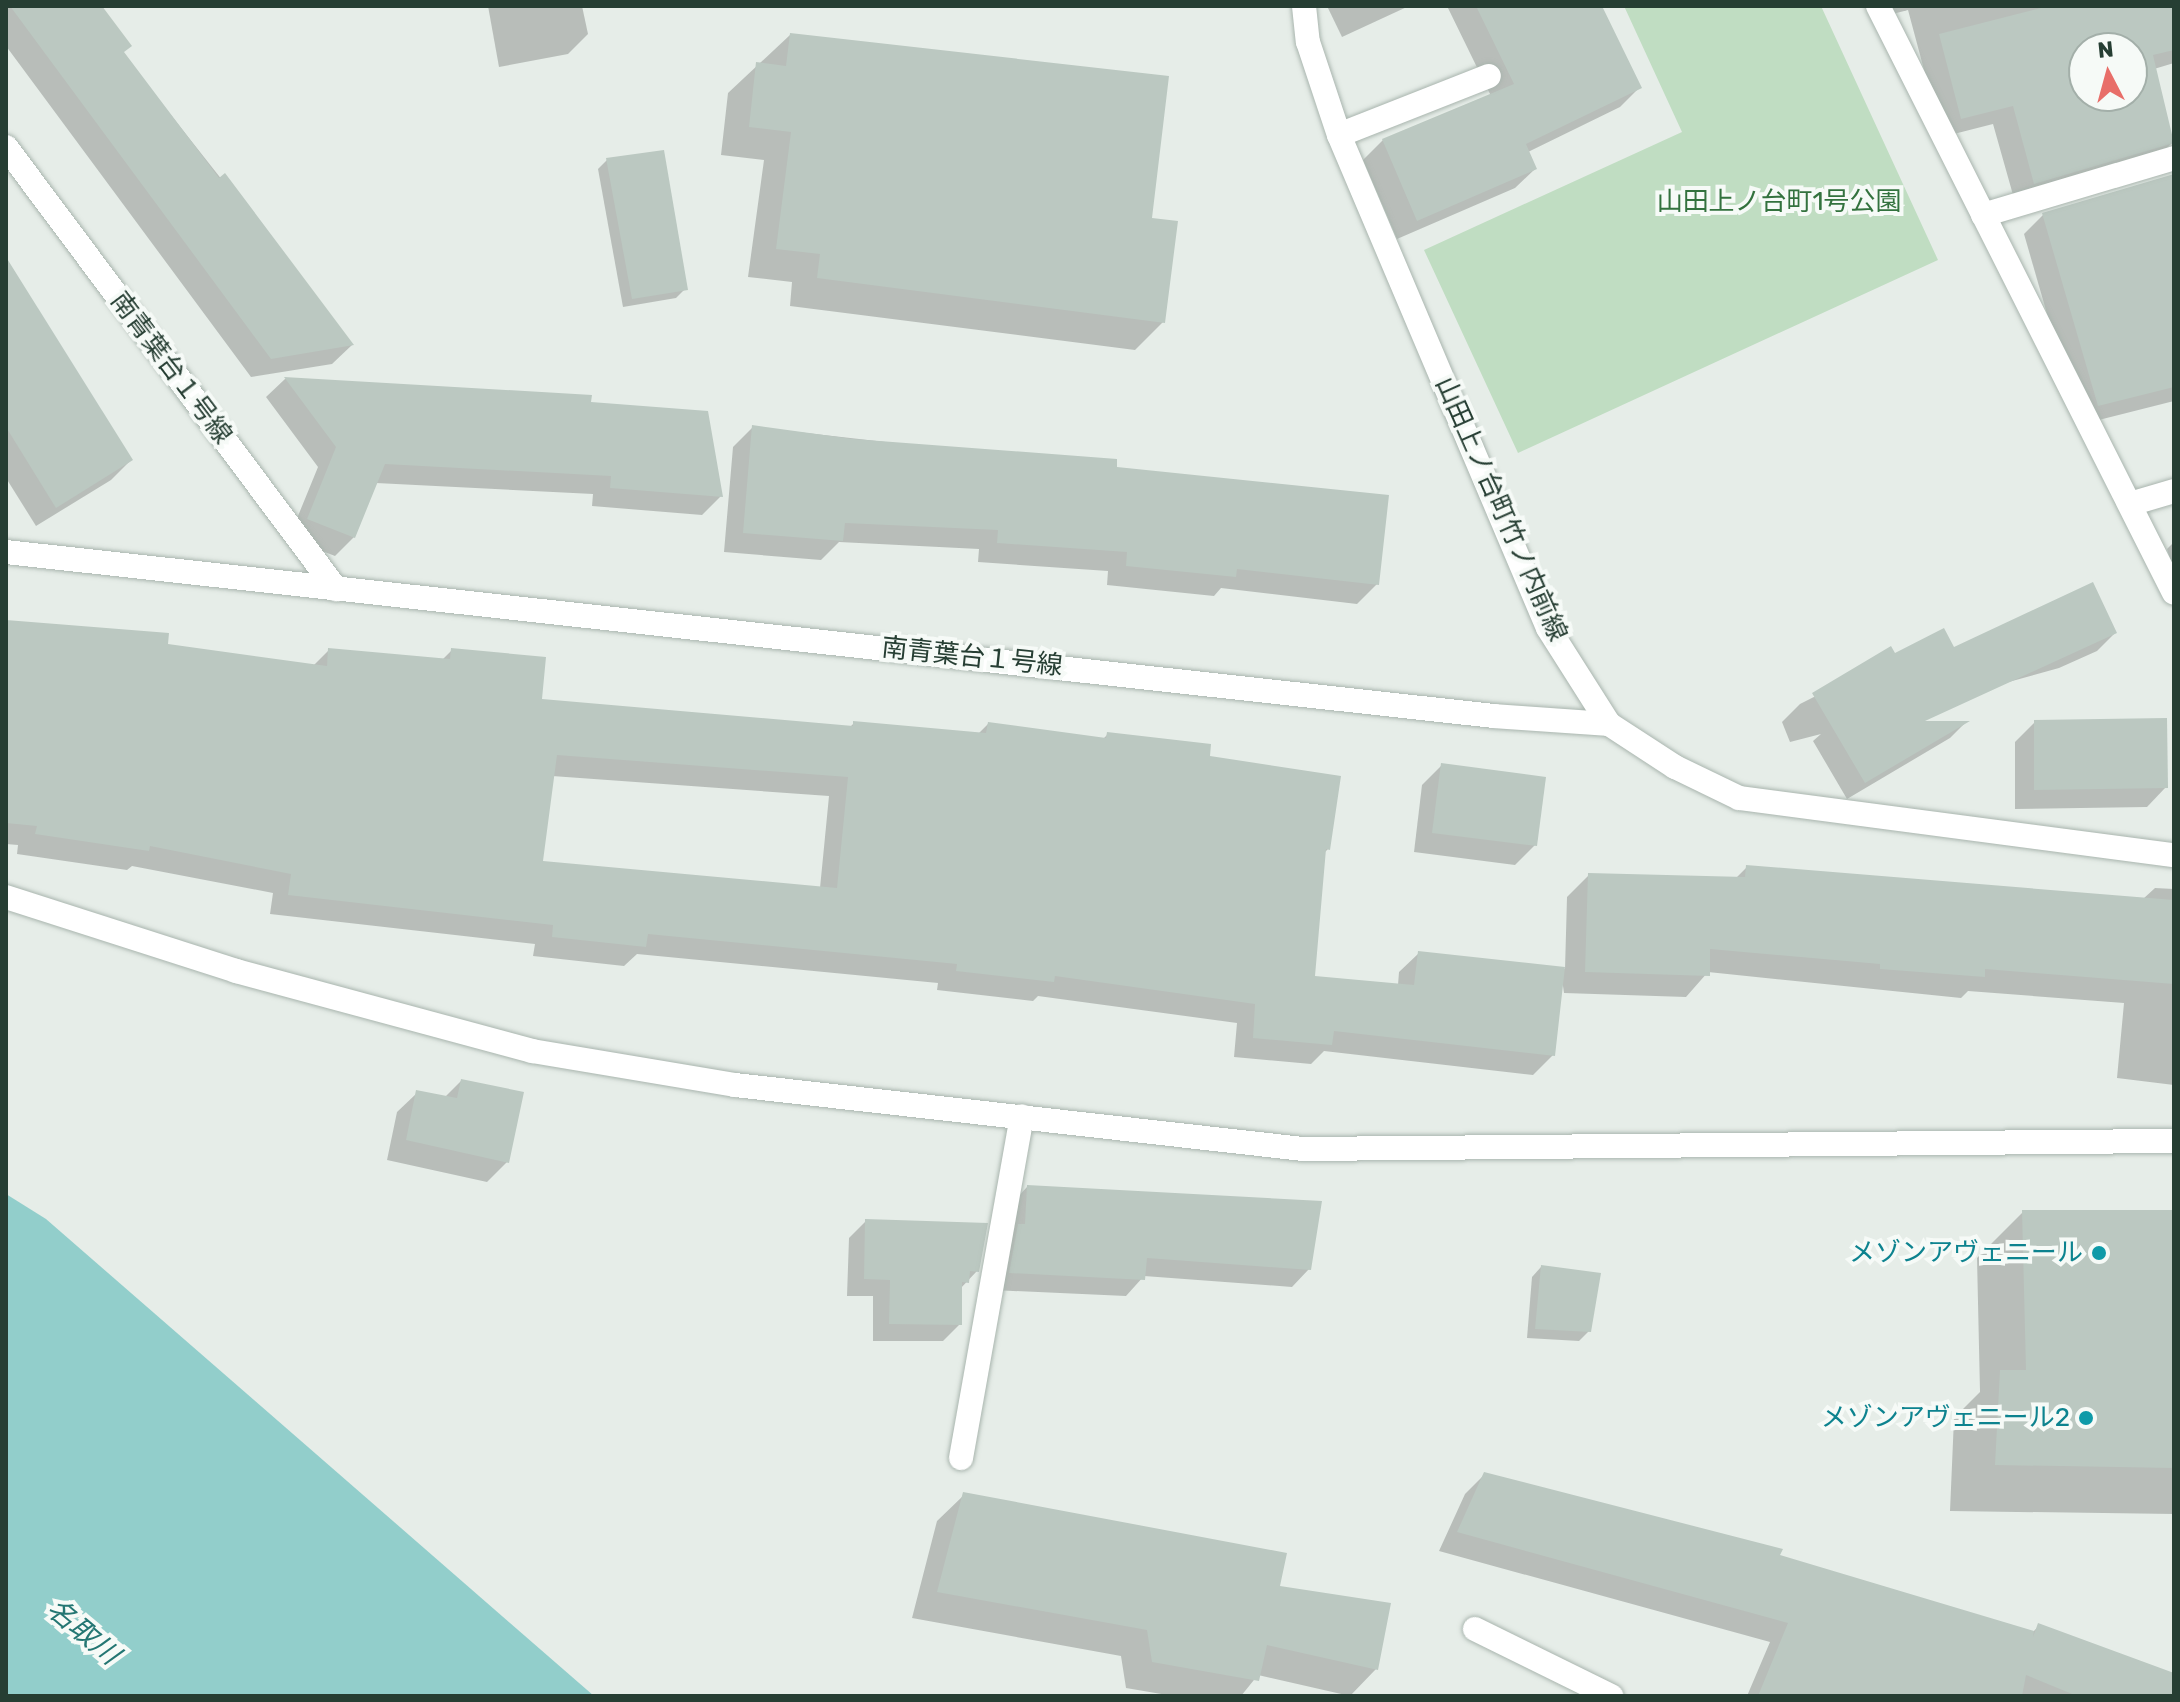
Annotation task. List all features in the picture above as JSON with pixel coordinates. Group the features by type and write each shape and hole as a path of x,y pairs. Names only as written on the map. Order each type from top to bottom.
{"street":[{"name":"山田上ノ台町竹ノ内前線","path":"1304,6 1308,42 1339,135 1548,628 1609,724 1675,767 1739,798 2174,855"},
{"path":"1878,6 2174,593"},
{"path":"1339,135 1489,76"},
{"name":"南青葉台１号線","path":"6,147 336,589"},
{"path":"1983,215 2174,158"},
{"path":"2130,504 2174,491"},
{"name":"南青葉台１号線","path":"6,552 1494,716 1609,724"},
{"path":"6,897 236,971 532,1051 735,1085 1303,1149 2174,1141"},
{"path":"961,1458 1022,1116"},
{"path":"1475,1629 1611,1696"}],"green space":[{"name":"山田上ノ台町1号公園","path":"1624,6 1821,6 1938,260 1518,453 1424,250 1682,132"}],"water":[{"name":"名取川","path":"6,1194 46,1219 594,1696 6,1696"}],"building":[{"path":"10,6 102,6 132,46 124,52 219,178 225,173 354,345 271,359"},
{"path":"1476,6 1602,6 1642,88 1526,144 1537,169 1417,221 1382,139 1514,84"},
{"path":"2049,6 2174,6 2174,50 2153,55 2174,143 2034,184 2013,106 1961,119 1939,34"},
{"path":"790,33 1169,76 1152,218 1178,221 1165,323 817,278 820,254 776,249 791,132 749,127 756,62 786,66"},
{"path":"664,150 688,290 632,299 606,158"},
{"path":"2174,174 2174,387 2098,406 2042,213"},
{"path":"6,257 133,460 56,508 6,427"},
{"path":"284,377 592,395 591,402 708,411 723,497 610,488 611,476 385,464 355,538 307,519 336,447"},
{"path":"752,425 853,439 1117,459 1117,467 1389,495 1379,585 1237,569 1236,577 1126,566 1127,552 997,543 998,530 845,523 843,541 743,533"},
{"path":"2093,582 2117,633 1925,721 1970,721 1865,783 1812,693 1891,646 1895,653 1944,628 1954,647"},
{"path":"6,620 169,633 168,644 327,666 328,648 450,659 451,648 546,657 542,699 853,726 853,721 986,733 988,722 1106,738 1107,732 1211,744 1210,756 1341,776 1330,850 1326,849 1315,976 1414,985 1418,951 1565,967 1555,1056 1334,1031 1332,1045 1253,1038 1255,1004 1055,976 1054,982 956,971 957,964 648,934 646,947 552,937 553,925 288,895 291,874 150,846 149,851 35,834 37,826 6,823","holes":["557,755 848,777 837,888 543,861"]},
{"path":"2167,718 2168,788 2034,790 2034,720"},
{"path":"1441,763 1546,777 1537,846 1432,833"},
{"path":"1746,865 2174,900 2174,984 1985,969 1985,977 1880,969 1880,964 1710,949 1710,976 1585,972 1588,873 1745,877"},
{"path":"461,1079 524,1092 509,1163 406,1140 416,1090 457,1098"},
{"path":"1027,1185 1322,1201 1311,1270 1147,1258 1145,1280 1009,1273 1018,1224 1025,1224"},
{"path":"2022,1210 2174,1210 2174,1468 1995,1465 2000,1370 2026,1370"},
{"path":"865,1219 988,1223 979,1272 970,1271 969,1283 962,1282 962,1325 889,1324 890,1280 864,1279"},
{"path":"1541,1265 1601,1273 1591,1332 1535,1329"},
{"path":"1484,1472 1783,1549 1780,1555 2034,1631 2033,1637 2038,1623 2174,1673 2174,1696 2077,1696 2026,1675 2022,1696 1758,1696 1788,1623 1457,1532"},
{"path":"963,1492 1287,1553 1280,1586 1391,1603 1378,1670 1267,1645 1259,1681 1152,1662 1147,1630 937,1592"}],"place":[{"name":"メゾンアヴェニール","path":"2099,1253"},
{"name":"メゾンアヴェニール2","path":"2086,1418"}]}
